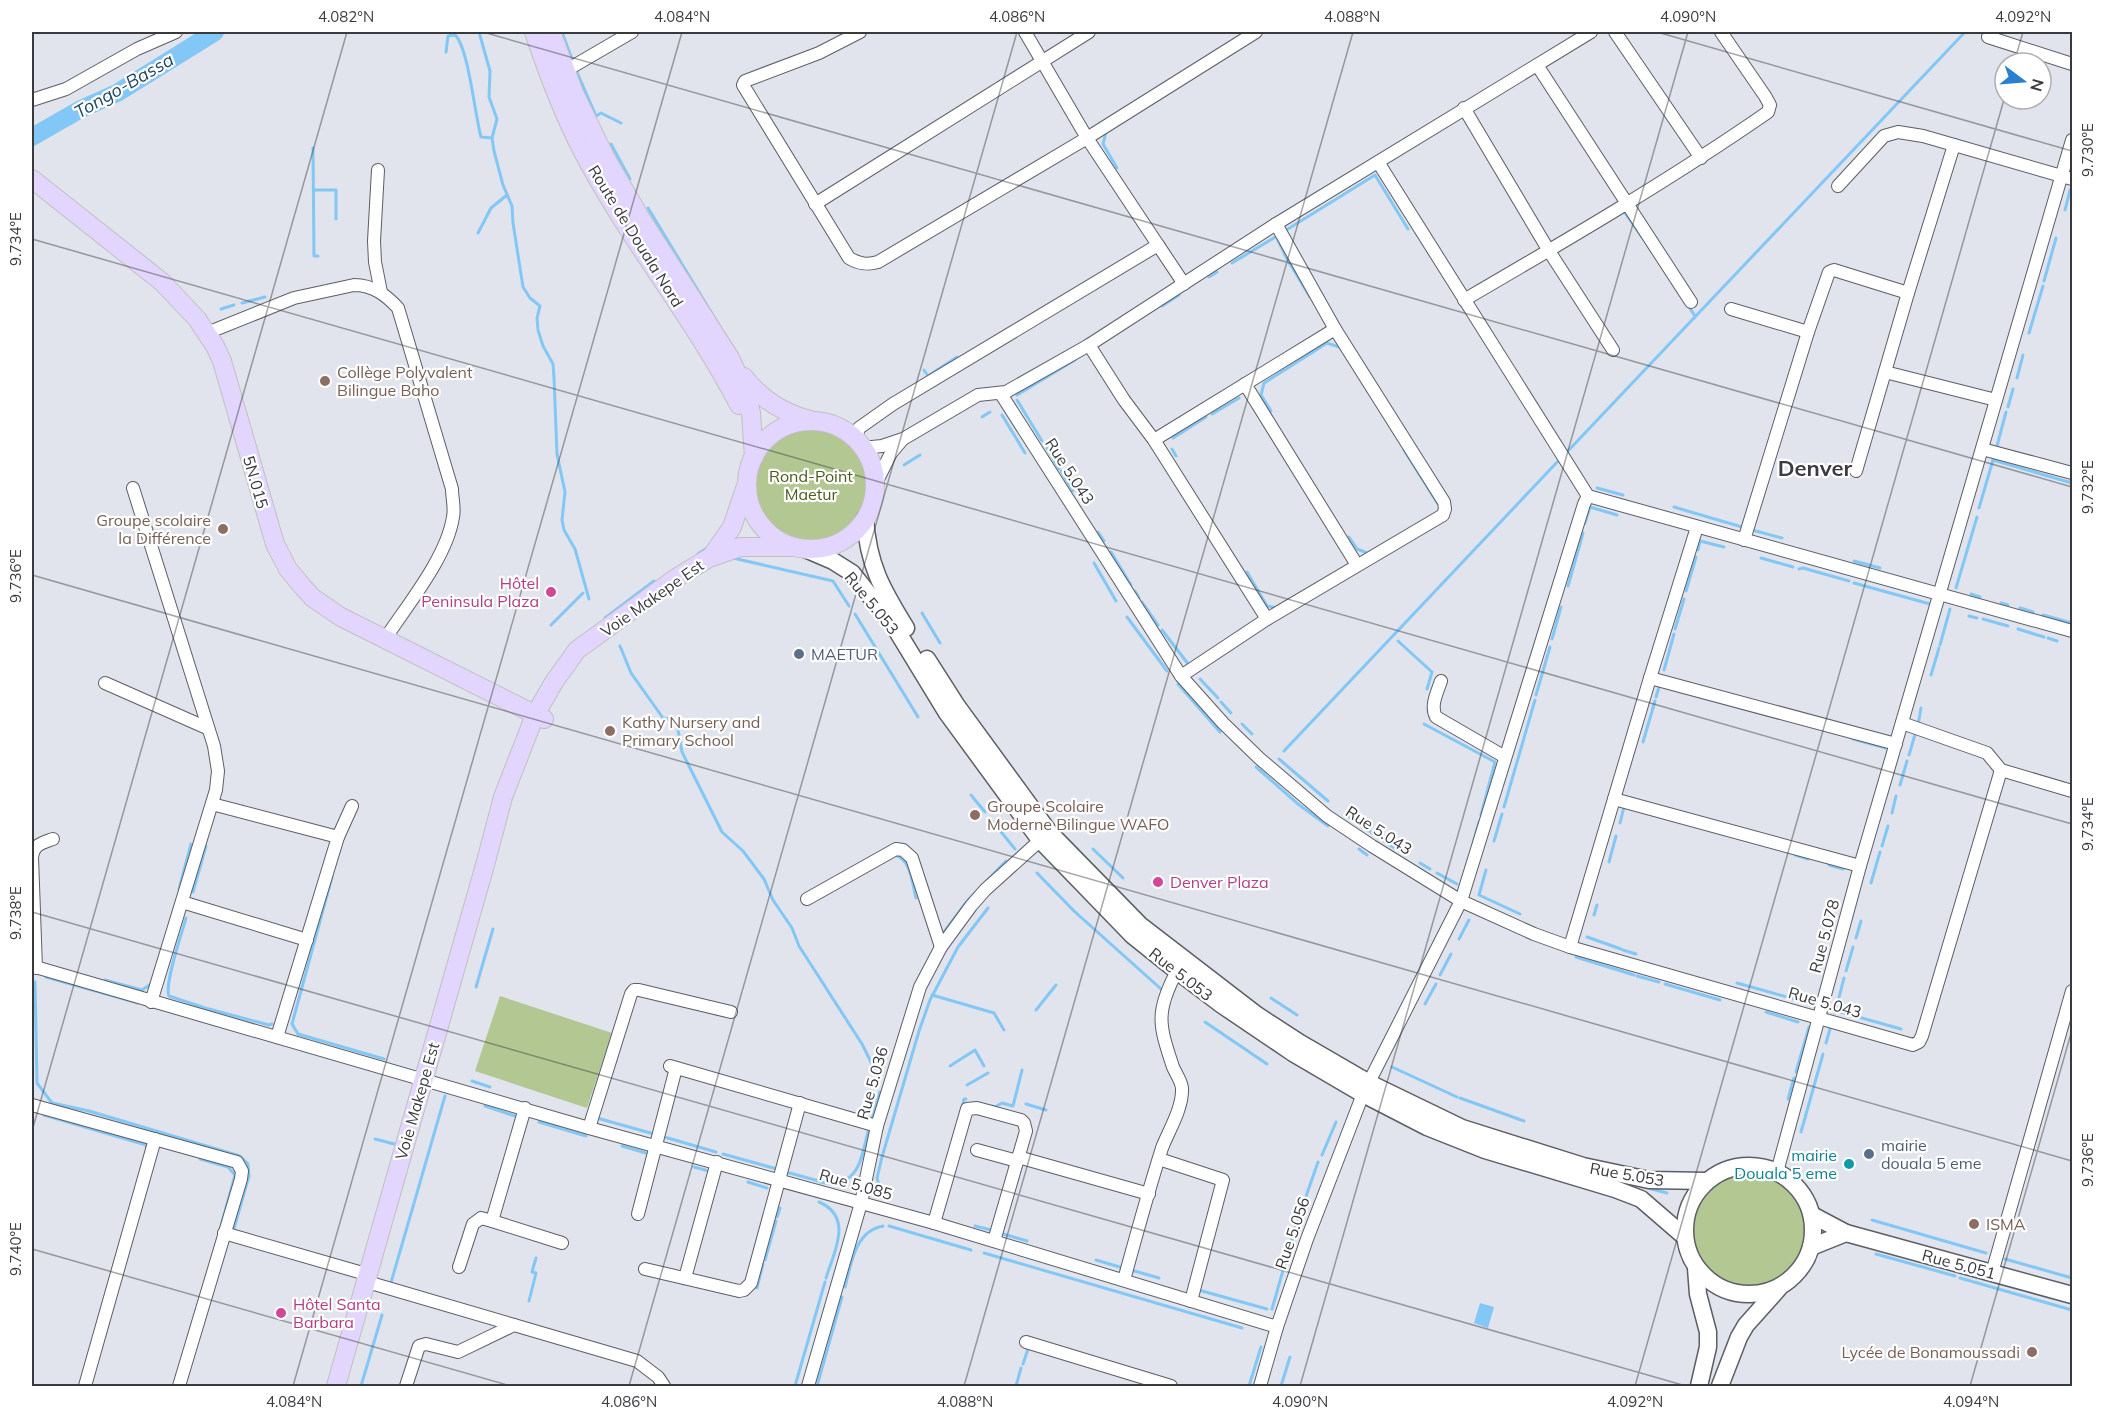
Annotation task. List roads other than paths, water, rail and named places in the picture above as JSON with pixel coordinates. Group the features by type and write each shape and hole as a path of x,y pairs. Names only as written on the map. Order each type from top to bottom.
{"main road":[{"name":"Route de Douala Nord","path":"534,32 543,59 582,150 728,384 754,434"},
{"name":"Route de Douala Nord","path":"551,32 565,70 605,157 641,219 730,358"},
{"name":"5N.015","path":"32,179 162,282 191,312 207,333 222,361 270,530 282,557 296,579 313,598 341,617 540,717"},
{"path":"730,358 747,395 752,413 754,457"},
{"path":"709,558 740,547 823,548 840,543 854,532 865,518 872,503 874,487 872,466 859,444 843,430 797,416 770,402 748,381 730,358"},
{"path":"709,558 732,527 754,457 764,441 779,430 797,423 815,421"},
{"path":"747,480 749,501 758,521 772,537 798,548"},
{"name":"Rue 5.053","path":"865,518 870,558 877,579 957,706 1045,836 1140,925 1257,1015 1366,1088 1458,1140 1616,1189 1641,1199 1685,1237"},
{"name":"Rue 5.053","path":"798,548 833,561 852,573 894,626 947,713 1045,836 1132,934 1177,971 1250,1025 1293,1053 1366,1088 1462,1128 1583,1166 1649,1180 1707,1182"},
{"name":"Voie Makepe Est","path":"336,1386 499,815 517,790 540,717 586,656 595,639 676,578 709,558"},
{"path":"1720,1386 1746,1325 1780,1287 1800,1270 1811,1247 1814,1230 1812,1215 1801,1192 1791,1180 1777,1172 1756,1166 1735,1167 1716,1175 1694,1196 1689,1208 1685,1237 1696,1268 1712,1284 1731,1293 1762,1294 1780,1287"},
{"name":"Rue 5.051","path":"1812,1215 1846,1233 2073,1295"},
{"path":"1811,1247 1846,1233"},
{"path":"1696,1268 1698,1294 1708,1332 1708,1347 1699,1386"}],"street":[{"path":"32,100 66,89 137,49 176,32"},
{"path":"565,70 632,32"},
{"path":"860,32 819,53 745,81 743,86 849,258 863,264 878,262 1087,138 1256,32"},
{"path":"1025,32 1087,138 1184,284"},
{"path":"815,204 1089,32"},
{"path":"1158,245 893,404 859,428 859,444 882,446 903,439 978,395 1001,394 1089,345 1276,224 1538,65 1576,36 1591,32"},
{"path":"1615,32 1701,158"},
{"path":"1464,300 1549,251 1627,202 1648,192 1768,112 1770,105 1721,32"},
{"path":"1988,38 2073,64"},
{"path":"1538,65 1691,302"},
{"path":"1464,108 1549,251 1613,350"},
{"path":"1838,186 1884,136 1898,132 1954,145 2067,177"},
{"name":"Rue 5.078","path":"1777,1172 1860,866 1996,400 2067,177 2073,140"},
{"path":"1856,471 1954,145"},
{"path":"1378,162 1588,496 2073,631"},
{"path":"378,170 374,241 375,262 381,292"},
{"path":"1181,676 1267,619 1443,515 1445,509 1444,502 1335,329 1276,224"},
{"path":"1744,540 1828,272 1834,270 1908,293"},
{"path":"207,333 294,298 354,285 362,285 381,292 398,308 452,489 454,514 448,538 437,559 385,639"},
{"path":"1731,309 1808,332"},
{"path":"1154,440 1335,329"},
{"path":"1089,345 1124,400 1154,440 1267,619"},
{"path":"1885,372 1996,400"},
{"path":"1245,384 1357,565"},
{"name":"Rue 5.043","path":"1001,394 1181,676 1223,723 1293,789 1371,846 1461,901 1534,934 1570,947 1913,1045 1919,1042 2001,770"},
{"path":"874,487 891,453 903,439"},
{"path":"1982,449 2073,473"},
{"path":"134,488 214,746 218,771 212,804 151,1002"},
{"name":"Rue 5.056","path":"1260,1386 1277,1327 1324,1191 1366,1088 1461,901 1588,496"},
{"path":"1570,947 1697,527"},
{"path":"1650,678 1896,744"},
{"path":"1441,681 1433,711 1436,717 1505,757"},
{"path":"105,682 207,728"},
{"path":"1902,723 1987,753 2001,770 2073,791"},
{"path":"1614,799 1860,866"},
{"path":"212,804 338,837"},
{"path":"277,1037 338,837 352,806"},
{"name":"Rue 5.036","path":"808,1386 861,1203 876,1126 920,987 941,947 957,923 985,890 1045,836"},
{"path":"34,967 33,850 37,845 53,839"},
{"path":"807,899 896,849 903,850 912,858 941,947"},
{"path":"182,902 307,940"},
{"name":"Rue 5.085","path":"34,967 589,1128 934,1222 1277,1327"},
{"path":"1124,1280 1159,1159 1175,1117 1182,1090 1161,1030 1163,1002 1177,971"},
{"path":"589,1128 630,994 634,990 731,1012"},
{"path":"1992,1273 2073,991"},
{"path":"638,1214 673,1067 876,1126"},
{"path":"645,1269 739,1291 748,1288 751,1284 800,1103"},
{"path":"32,1105 237,1162 241,1166 241,1179 179,1386"},
{"path":"492,1221 525,1108"},
{"path":"934,1222 967,1109 977,1108 1021,1120 1026,1131 994,1241"},
{"path":"85,1386 155,1139"},
{"path":"977,1150 1149,1194"},
{"path":"1159,1159 1223,1180 1191,1301"},
{"path":"684,1278 717,1162"},
{"path":"459,1267 473,1224 481,1218 562,1243"},
{"path":"224,1233 514,1325 637,1361 649,1373 658,1377 664,1386"},
{"path":"406,1386 419,1346 426,1344 458,1352 514,1325"},
{"path":"1026,1342 1171,1386"}],"water":[{"path":"1480,1303 1494,1307 1488,1328 1474,1323"}],"waterway":[{"name":"Tongo-Bassa","path":"32,137 81,109 117,93 215,32"},
{"path":"479,32 490,71 489,97 497,119 492,138 494,151 503,185 512,206 523,287 530,298 540,306 537,318 538,330 543,346 553,364 557,454 565,492 562,520 564,530 575,549 589,599"},
{"path":"562,32 573,62"},
{"path":"1566,453 1965,32"},
{"path":"446,52 448,36 455,35 464,52 481,137 492,138"},
{"path":"576,70 596,116 601,113 621,123"},
{"path":"1106,132 1103,144 1117,168"},
{"path":"611,144 630,179"},
{"path":"313,148 314,256 318,256"},
{"path":"1283,232 1375,175 1408,229"},
{"path":"314,190 336,190 336,219"},
{"path":"2065,210 2070,190 2072,190"},
{"path":"478,233 491,208 507,195"},
{"path":"648,208 720,327"},
{"path":"1623,210 1642,237"},
{"path":"1276,236 1310,297"},
{"path":"1232,263 1277,236"},
{"path":"2044,281 2056,238"},
{"path":"1209,277 1217,272"},
{"path":"2029,333 2043,286"},
{"path":"1162,306 1179,295"},
{"path":"242,303 265,297"},
{"path":"1687,304 1695,316"},
{"path":"221,309 234,305"},
{"path":"1271,411 1261,395 1264,383 1327,343 1342,348"},
{"path":"2017,378 2023,355"},
{"path":"924,370 928,376 957,357"},
{"path":"1017,395 1075,360"},
{"path":"2008,407 2013,389"},
{"path":"1212,414 1239,398"},
{"path":"1017,400 1042,441"},
{"path":"982,417 990,412"},
{"path":"1997,446 2006,412"},
{"path":"1002,415 1025,453"},
{"path":"1173,438 1206,417"},
{"path":"1047,448 1059,469"},
{"path":"1172,449 1176,456"},
{"path":"1404,450 1438,504"},
{"path":"904,465 920,455"},
{"path":"1284,751 1561,458"},
{"path":"1979,508 1993,460 2072,483"},
{"path":"1061,471 1073,491"},
{"path":"1597,488 1623,495"},
{"path":"1585,523 1590,507 1617,515"},
{"path":"1674,507 1742,527"},
{"path":"1956,588 1977,517"},
{"path":"1752,530 1782,538"},
{"path":"1098,532 1104,541"},
{"path":"1568,586 1583,533"},
{"path":"1349,537 1357,549 1370,554"},
{"path":"1698,550 1700,541 1724,547"},
{"path":"698,554 707,548"},
{"path":"1111,552 1131,585"},
{"path":"1686,591 1696,557"},
{"path":"733,558 833,581 849,606"},
{"path":"1761,558 1793,567"},
{"path":"1854,561 1880,568"},
{"path":"1094,563 1116,601"},
{"path":"1799,569 1803,568 1849,581"},
{"path":"1247,572 1267,606 1277,608"},
{"path":"605,618 654,581"},
{"path":"1854,583 1930,604"},
{"path":"1135,591 1139,598"},
{"path":"551,625 583,593"},
{"path":"1971,594 1980,597"},
{"path":"1675,629 1684,599"},
{"path":"1142,602 1158,625"},
{"path":"2001,603 2008,605"},
{"path":"1552,639 1561,607"},
{"path":"2020,608 2033,612"},
{"path":"1940,645 1950,609"},
{"path":"922,613 940,643"},
{"path":"855,614 918,717"},
{"path":"2043,615 2072,623"},
{"path":"1969,616 1977,618"},
{"path":"1127,617 1167,671"},
{"path":"1983,619 2008,626"},
{"path":"2018,629 2044,637"},
{"path":"1162,630 1189,665"},
{"path":"1664,670 1674,634"},
{"path":"2048,638 2057,641"},
{"path":"1398,641 1432,672 1427,689"},
{"path":"620,646 631,673 663,718 673,720 677,724 682,752 722,832 743,851 764,879 773,900 792,928 799,946 862,1044 879,1078"},
{"path":"1536,695 1550,647"},
{"path":"1931,675 1939,648"},
{"path":"1200,679 1218,698"},
{"path":"1178,684 1220,732"},
{"path":"1656,697 1660,684"},
{"path":"1504,807 1535,700"},
{"path":"1643,742 1655,701"},
{"path":"1221,702 1231,713"},
{"path":"1918,725 1921,708"},
{"path":"1242,724 1252,734"},
{"path":"1424,724 1495,762 1481,815"},
{"path":"1909,755 1916,731"},
{"path":"1853,739 1886,748"},
{"path":"1279,759 1328,801"},
{"path":"1900,785 1907,761"},
{"path":"1256,767 1298,804 1328,826"},
{"path":"971,795 985,812"},
{"path":"1892,813 1896,796"},
{"path":"1620,823 1624,807 1627,807"},
{"path":"1494,841 1502,814"},
{"path":"1349,817 1396,849"},
{"path":"993,822 1015,849"},
{"path":"1474,840 1479,822"},
{"path":"1882,846 1888,826"},
{"path":"1609,862 1616,836"},
{"path":"179,889 191,844"},
{"path":"193,892 206,846"},
{"path":"1093,849 1123,878"},
{"path":"1359,849 1367,855"},
{"path":"1871,883 1880,852"},
{"path":"893,855 904,860 912,878 916,898"},
{"path":"1795,855 1808,859"},
{"path":"941,936 968,900 1006,861"},
{"path":"1420,863 1430,869"},
{"path":"1829,865 1843,869"},
{"path":"1486,870 1479,895 1520,914"},
{"path":"1037,873 1074,911 1161,989"},
{"path":"1437,873 1457,884"},
{"path":"332,877 292,1024 298,1034 384,1059"},
{"path":"1594,915 1597,905"},
{"path":"881,1192 877,1178 882,1157 930,1000 958,947 988,908"},
{"path":"186,918 171,970 169,996 205,1008 272,1024"},
{"path":"1459,939 1469,920"},
{"path":"1856,938 1861,921"},
{"path":"476,987 493,929"},
{"path":"1587,937 1621,949"},
{"path":"1846,971 1853,947"},
{"path":"1623,950 1636,954"},
{"path":"1440,975 1451,954"},
{"path":"1576,957 1634,975"},
{"path":"1637,976 1659,982"},
{"path":"46,977 138,1003"},
{"path":"1835,1013 1844,978"},
{"path":"105,980 142,990 151,984"},
{"path":"35,982 37,1083 52,1103 89,1111 240,1156 248,1164 249,1176 233,1232"},
{"path":"1737,983 1812,1004"},
{"path":"1425,1004 1436,984"},
{"path":"1665,984 1720,1000"},
{"path":"1036,1010 1056,985"},
{"path":"932,995 994,1013 1004,1030"},
{"path":"1271,998 1297,1015"},
{"path":"1837,1011 1901,1029"},
{"path":"1766,1012 1798,1022"},
{"path":"1205,1022 1267,1064"},
{"path":"1796,1072 1809,1027"},
{"path":"1826,1043 1830,1029"},
{"path":"950,1066 975,1050 984,1066"},
{"path":"1801,1132 1823,1054"},
{"path":"1392,1067 1457,1097"},
{"path":"992,1106 995,1107 1002,1103 1013,1106 1022,1070"},
{"path":"967,1085 988,1073"},
{"path":"1788,1099 1794,1078"},
{"path":"472,1081 490,1087"},
{"path":"872,1120 880,1092"},
{"path":"390,1286 445,1096"},
{"path":"1460,1098 1524,1121"},
{"path":"962,1108 964,1099 966,1099"},
{"path":"1026,1104 1046,1110"},
{"path":"485,1106 515,1116"},
{"path":"44,1115 146,1145 147,1152"},
{"path":"597,1118 654,1134"},
{"path":"539,1122 586,1136"},
{"path":"1322,1155 1336,1122"},
{"path":"32,1123 32,1131"},
{"path":"820,1182 833,1183 851,1176 861,1160 869,1128"},
{"path":"661,1136 716,1152"},
{"path":"375,1139 398,1145"},
{"path":"622,1146 649,1154"},
{"path":"723,1154 777,1169"},
{"path":"200,1159 228,1167 235,1175 221,1226"},
{"path":"1272,1309 1296,1225 1318,1162"},
{"path":"694,1167 709,1171"},
{"path":"786,1172 819,1181"},
{"path":"748,1182 767,1188"},
{"path":"1648,1188 1667,1193"},
{"path":"819,1202 830,1209 839,1226 837,1246 826,1278"},
{"path":"777,1217 780,1208"},
{"path":"1872,1220 1986,1253"},
{"path":"765,1260 776,1221"},
{"path":"845,1287 852,1259 860,1241 866,1234 883,1226"},
{"path":"889,1226 971,1250"},
{"path":"975,1226 991,1230"},
{"path":"1000,1233 1027,1241"},
{"path":"984,1253 1242,1328"},
{"path":"1876,1254 1955,1276"},
{"path":"529,1301 536,1273 532,1272 536,1258"},
{"path":"2005,1259 2072,1278"},
{"path":"1096,1260 1123,1268"},
{"path":"757,1288 763,1264"},
{"path":"1131,1270 1159,1278"},
{"path":"1960,1278 2072,1310"},
{"path":"795,1386 825,1282"},
{"path":"1202,1291 1267,1309"},
{"path":"817,1386 842,1297"},
{"path":"361,1386 382,1315"},
{"path":"1023,1364 1029,1346"},
{"path":"1249,1386 1261,1347"},
{"path":"1281,1386 1290,1357"},
{"path":"1016,1386 1021,1368"}],"place":[{"name":"Collège Polyvalent Bilingue Baho","path":"325,381"},
{"name":"Groupe scolaire la Différence","path":"223,529"},
{"name":"Hôtel Peninsula Plaza","path":"551,592"},
{"name":"MAETUR","path":"799,654"},
{"name":"Kathy Nursery and Primary School","path":"610,731"},
{"name":"Groupe Scolaire Moderne Bilingue WAFO","path":"975,815"},
{"name":"Denver Plaza","path":"1158,882"},
{"name":"mairie douala 5 eme","path":"1869,1154"},
{"name":"mairie Douala 5 eme","path":"1849,1164"},
{"name":"ISMA","path":"1974,1224"},
{"name":"Hôtel Santa Barbara","path":"281,1313"},
{"name":"Lycée de Bonamoussadi","path":"2032,1352"}],"district":[{"name":"Denver","path":"1815,468"}],"park label":[{"name":"Rond-Point Maetur","path":"811,485"}]}
